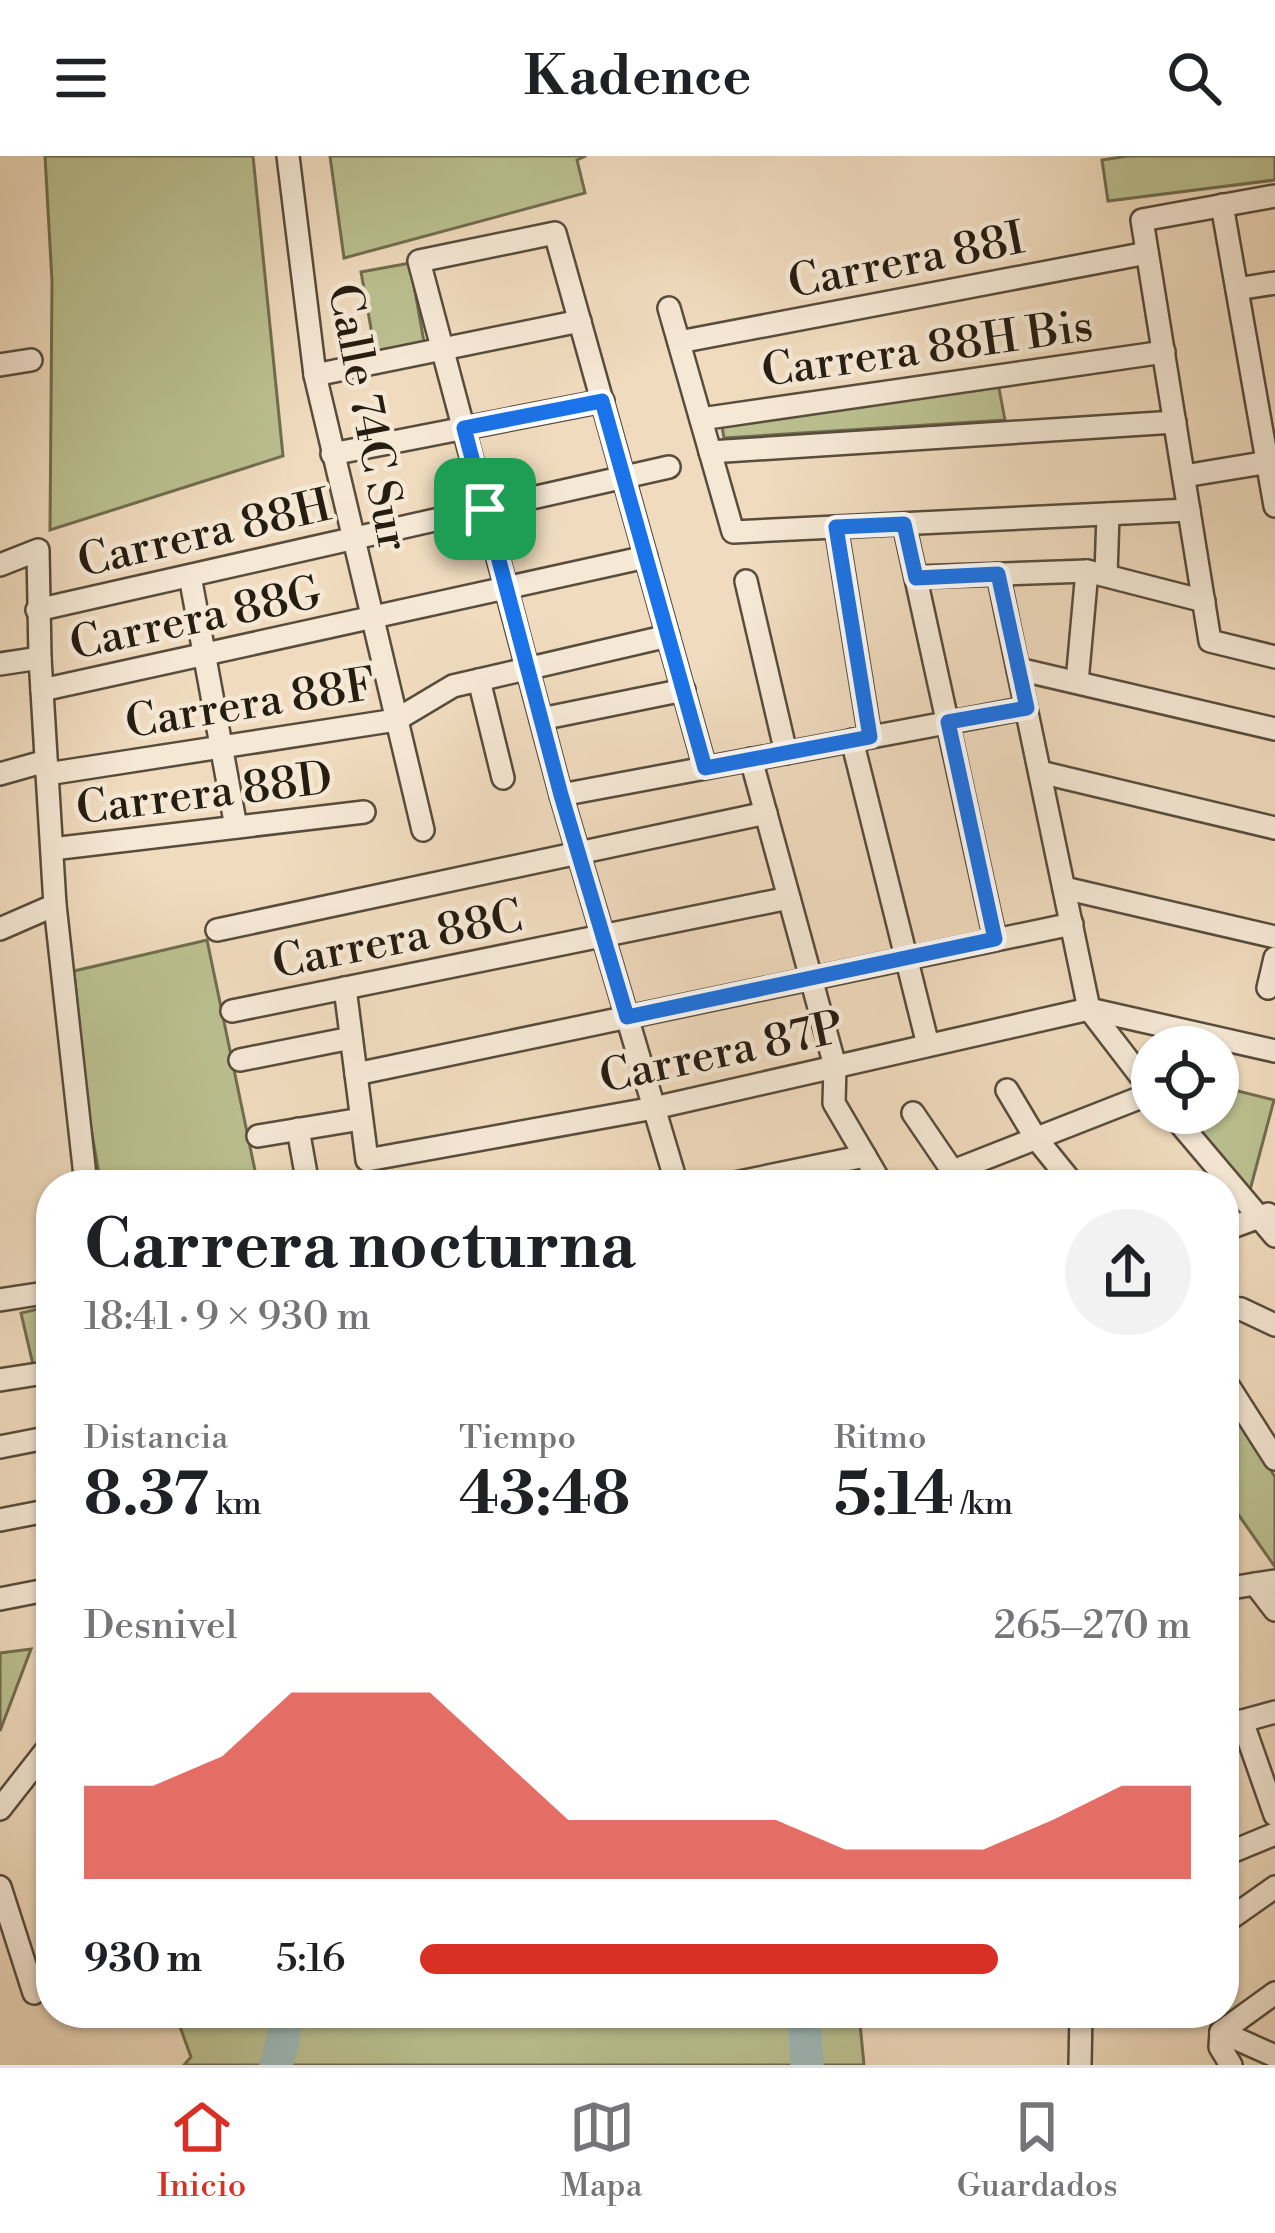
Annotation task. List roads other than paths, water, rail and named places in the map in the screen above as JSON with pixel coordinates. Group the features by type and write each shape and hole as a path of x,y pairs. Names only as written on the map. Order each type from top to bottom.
{"street":[{"name":"Calle 74C Sur","path":"288,156 315,375 423,830"},
{"path":"1275,196 1142,220 1210,640 1275,657"},
{"path":"1222,205 1237,289 1264,377 1275,506"},
{"path":"673,1170 561,795 419,261 555,232 705,768"},
{"name":"Carrera 88I","path":"679,342 1148,253"},
{"path":"1237,289 1275,283"},
{"path":"669,308 734,532 1189,510"},
{"path":"315,375 580,321"},
{"name":"Carrera 88H Bis","path":"701,419 1164,352"},
{"path":"0,365 32,360"},
{"path":"332,454 602,401"},
{"path":"710,452 1175,422"},
{"path":"1184,476 1271,461"},
{"name":"Carrera 88H","path":"37,610 669,467"},
{"path":"1077,682 1108,514"},
{"path":"904,524 995,939"},
{"path":"836,527 861,739 928,1045"},
{"path":"0,566 38,550 37,610 56,905 84,1170"},
{"name":"Carrera 88G","path":"42,691 646,557"},
{"path":"916,578 1096,573 1204,601"},
{"path":"998,574 1089,1009 1131,1064"},
{"path":"190,576 236,827"},
{"path":"746,581 786,753"},
{"name":"Carrera 88F","path":"0,774 396,720 453,686 668,636"},
{"name":"Carrera 88G","path":"0,664 40,658"},
{"path":"1018,668 1275,729"},
{"path":"479,680 503,778"},
{"path":"541,719 683,690"},
{"path":"561,795 1027,708"},
{"path":"752,759 835,1066 834,1103 873,1170"},
{"path":"1040,772 1275,828"},
{"name":"Carrera 88D","path":"52,849 364,812"},
{"path":"217,931 766,813"},
{"path":"1064,888 1275,937"},
{"name":"Carrera 88C","path":"232,1011 789,898"},
{"path":"0,929 56,905"},
{"path":"356,1074 1072,924"},
{"path":"1268,988 1275,958"},
{"path":"258,1136 362,1118 345,988"},
{"path":"1089,1009 1275,1051"},
{"name":"Carrera 87P","path":"362,1118 367,1160 654,1108 1089,1009"},
{"path":"241,1060 351,1038"},
{"path":"1007,1090 1062,1170"},
{"path":"972,1170 1035,1137 1131,1100"},
{"path":"913,1113 952,1170"},
{"path":"298,1129 305,1170"},
{"path":"1191,1134 1225,1170"},
{"path":"817,1170 865,1156"},
{"path":"1239,1185 1267,1214 1275,1236"},
{"path":"0,1300 36,1294"},
{"path":"1239,1309 1275,1325"},
{"path":"0,1380 36,1374"},
{"path":"1239,1403 1275,1460"},
{"path":"0,1447 36,1440"},
{"path":"0,1520 36,1513"},
{"path":"1265,1583 1275,1610"},
{"path":"0,1599 36,1592"},
{"path":"1239,1722 1275,1712"},
{"path":"1239,1737 1275,1815"},
{"path":"0,1809 36,1763"},
{"path":"1239,1849 1275,1834"},
{"path":"0,1887 34,1993"},
{"path":"1239,1912 1275,1887"},
{"path":"1239,2019 1275,1993"},
{"path":"1080,2065 1081,2028"},
{"path":"1221,2032 1227,2028"},
{"path":"1221,2032 1275,2056"},
{"path":"1221,2032 1220,2047 1231,2065"}],"waterway":[{"path":"276,2065 283,2028"},
{"path":"805,2028 807,2065"}]}
